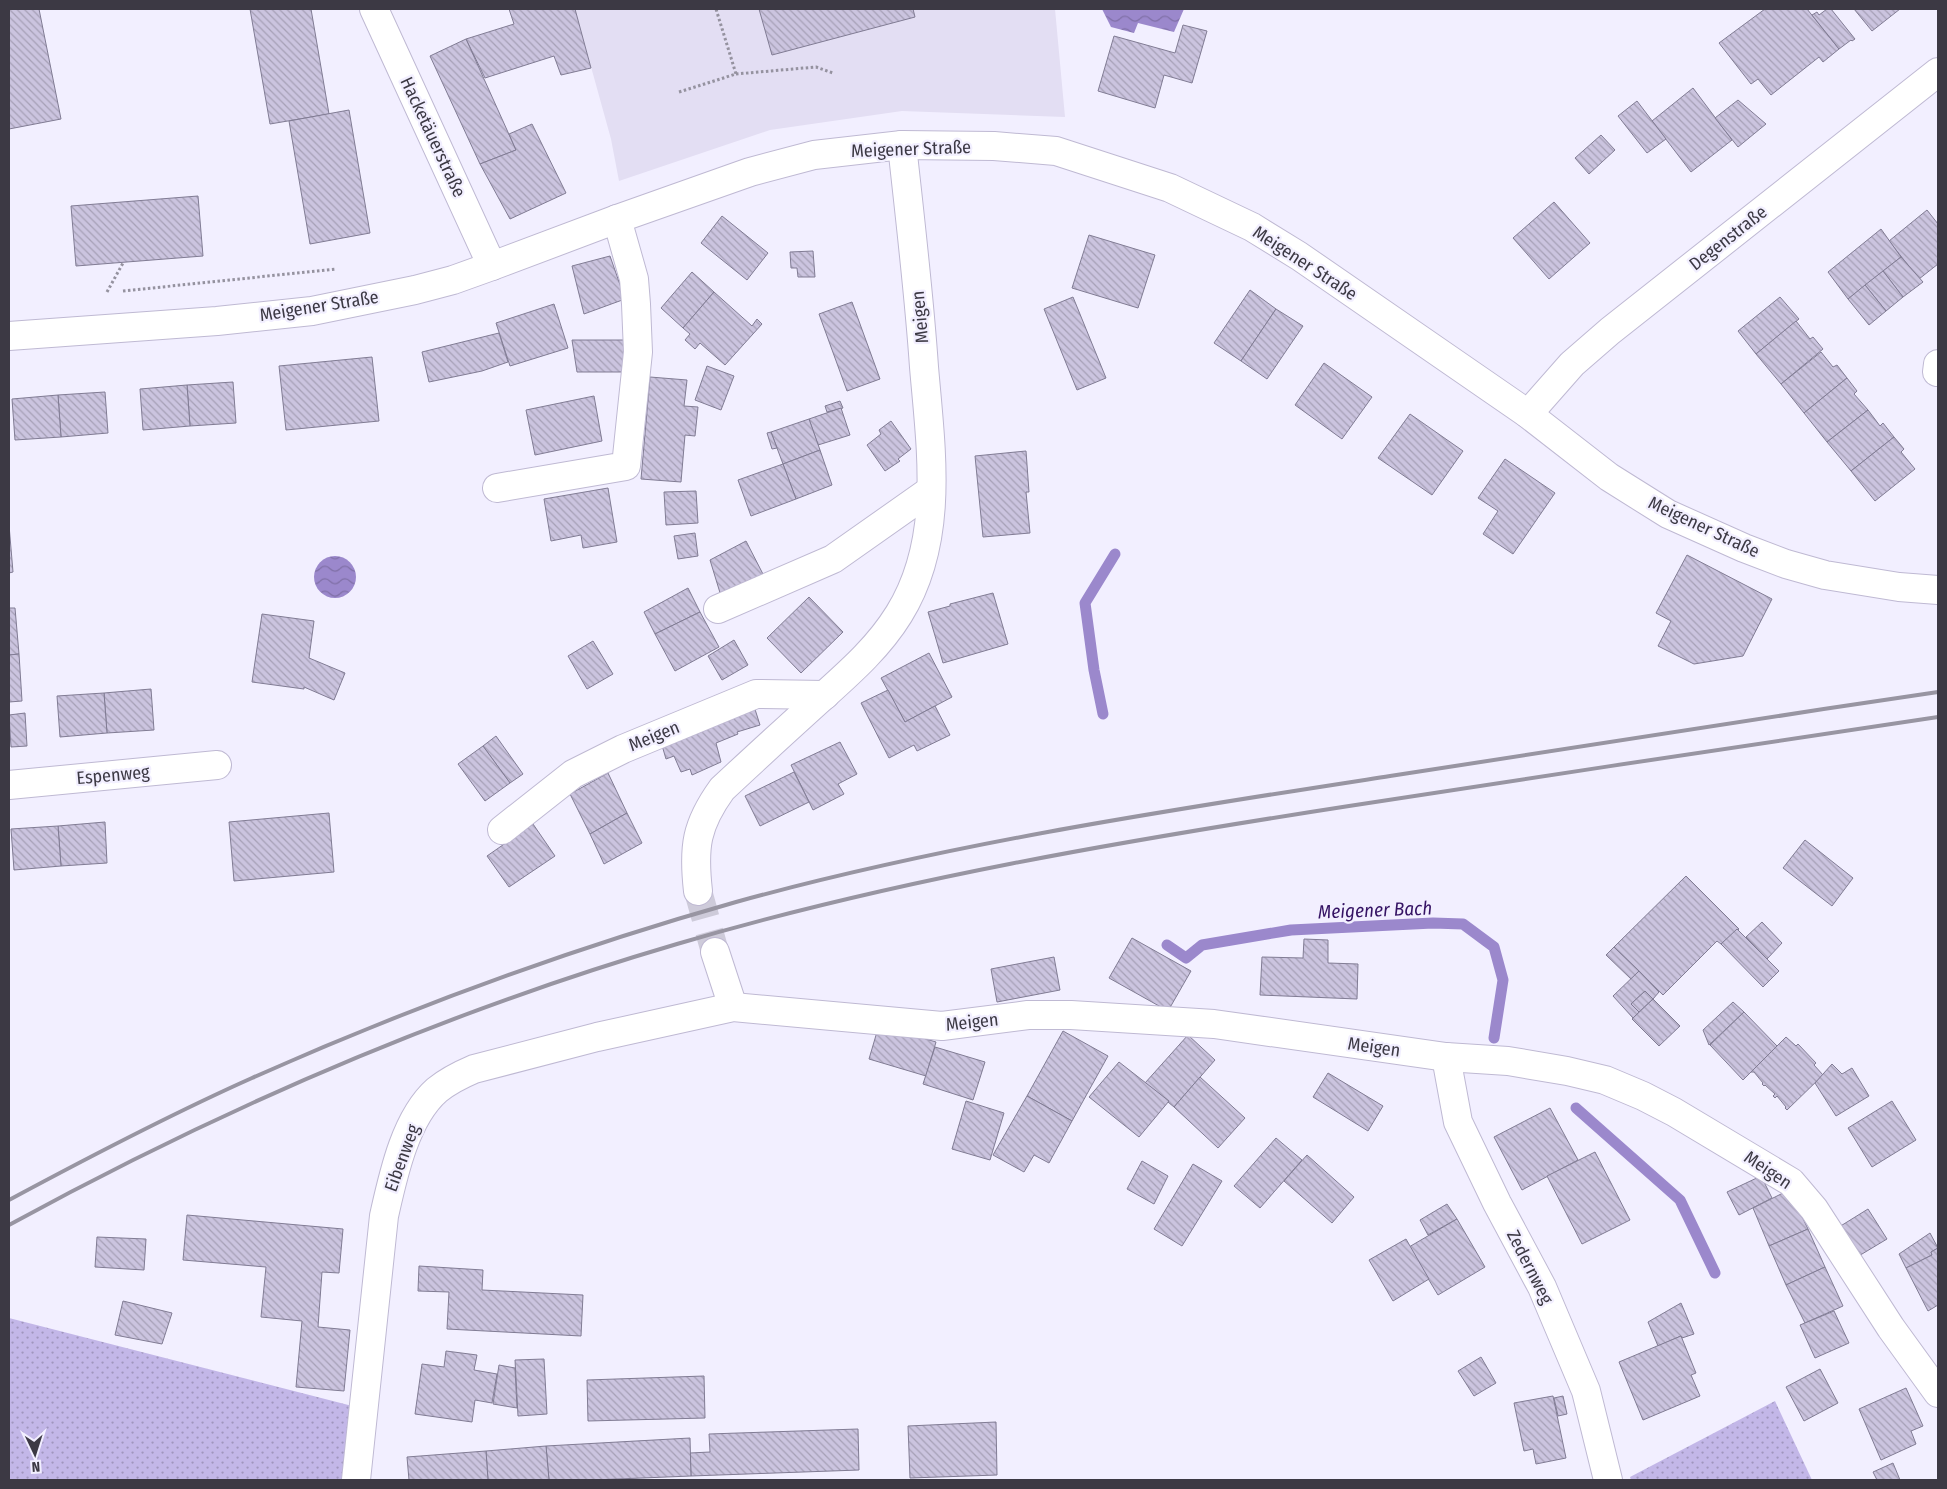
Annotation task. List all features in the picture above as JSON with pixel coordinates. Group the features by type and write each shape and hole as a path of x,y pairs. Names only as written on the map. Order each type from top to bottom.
{"street":[{"name":"Hacketäuerstraße","path":"374,9 492,266"},
{"name":"Degenstraße","path":"1528,414 1572,364 1610,331 1938,72"},
{"name":"Meigener Straße","path":"9,336 312,311 415,290 453,280 750,172 798,159 859,149 902,145 994,146 1056,151 1170,188 1252,227 1300,256 1528,414 1609,477 1668,514 1708,534 1786,564 1825,574 1898,587 1938,590"},
{"name":"Meigen","path":"698,891 695,867 696,849 707,810 722,789 854,669 879,643 900,614 914,585 925,554 930,521 930,442 919,302 902,145"},
{"path":"497,488 626,466 638,352 637,323 634,279 617,219"},
{"path":"718,609 833,560 931,490"},
{"name":"Meigen","path":"502,830 573,774 623,749 756,694 825,695"},
{"name":"Espenweg","path":"9,785 217,766"},
{"path":"715,952 733,1008"},
{"name":"Meigen","path":"733,1008 942,1026 1028,1015 1071,1015 1214,1024 1446,1057 1508,1061 1567,1071 1605,1080 1674,1112 1791,1182 1814,1209 1891,1328 1938,1393"},
{"name":"Eibenweg","path":"356,1480 384,1216 392,1179 410,1130 423,1106 436,1091 474,1069 597,1037 733,1008"},
{"name":"Zedernweg","path":"1446,1057 1458,1122 1497,1203 1542,1287 1575,1365 1586,1392 1608,1480"}],"path":[{"path":"716,9 736,74"},
{"path":"679,92 736,74 816,67 833,73"},
{"path":"107,292 123,263"},
{"path":"98,293 340,268"}],"shaded area":[{"path":"575,9 1055,9 1065,117 902,111 770,130 619,181 611,139"},
{"path":"9,1318 364,1409 356,1480 9,1480"},
{"path":"1775,1401 1812,1480 1631,1480 1630,1477"}],"water":[{"path":"1102,9 1184,9 1174,32 1138,23 1134,33 1111,27"},
{"path":"331,556 339,556 350,562 356,577 350,592 339,598 331,598 320,592 314,581 314,573 320,562"}],"building":[{"path":"9,9 39,9 61,119 9,129"},
{"path":"250,9 311,9 329,114 270,124"},
{"path":"509,9 575,9 591,68 561,75 554,56 485,78 466,39 514,24"},
{"path":"759,9 913,9 915,17 772,55"},
{"path":"1765,9 1807,9 1839,49 1823,62 1819,57 1771,95 1758,79 1751,84 1719,43"},
{"path":"1827,9 1831,9 1855,39 1839,49 1812,15 1817,12 1819,15"},
{"path":"1854,9 1900,9 1872,31"},
{"path":"1183,25 1207,31 1192,83 1164,75 1155,108 1098,91 1114,36 1175,53"},
{"path":"466,39 516,150 480,164 430,56"},
{"path":"1693,88 1732,140 1691,172 1652,121"},
{"path":"1738,100 1766,124 1738,147 1715,118"},
{"path":"1637,101 1666,139 1647,153 1618,116"},
{"path":"349,110 370,233 310,244 289,121"},
{"path":"532,124 566,193 510,219 480,164 516,150 509,134"},
{"path":"1601,135 1615,150 1589,174 1575,158"},
{"path":"198,196 203,256 76,266 71,206"},
{"path":"1554,202 1590,243 1549,279 1513,238"},
{"path":"1927,210 1938,224 1938,264 1919,279 1889,241"},
{"path":"722,216 768,253 747,280 701,243"},
{"path":"1881,229 1901,257 1848,299 1828,272"},
{"path":"1089,235 1155,255 1138,308 1072,288"},
{"path":"813,251 815,277 798,277 797,268 791,268 790,252"},
{"path":"610,256 625,299 584,314 572,266"},
{"path":"1901,257 1923,282 1903,297 1883,271"},
{"path":"1883,271 1903,297 1886,311 1865,285"},
{"path":"692,272 714,292 683,328 661,308"},
{"path":"1865,285 1886,311 1869,325 1848,299"},
{"path":"1250,290 1276,309 1241,361 1214,343"},
{"path":"714,292 752,326 757,319 762,324 725,365 700,343 695,349 685,340 690,334 683,328"},
{"path":"1073,297 1106,378 1077,390 1044,309"},
{"path":"1780,297 1799,319 1756,354 1738,331"},
{"path":"852,302 880,379 847,391 819,314"},
{"path":"554,304 568,348 510,366 496,323"},
{"path":"1276,309 1303,326 1267,379 1241,361"},
{"path":"1796,321 1810,339 1813,337 1823,349 1781,384 1756,354"},
{"path":"499,333 508,362 482,371 429,382 422,352"},
{"path":"572,340 628,340 628,372 577,372"},
{"path":"1821,352 1833,367 1837,365 1847,378 1804,413 1781,384"},
{"path":"372,357 379,421 286,430 279,366"},
{"path":"1324,363 1372,397 1342,439 1295,405"},
{"path":"707,366 734,376 721,410 695,400"},
{"path":"650,377 687,380 684,406 698,407 695,436 685,435 681,482 641,479"},
{"path":"1847,378 1857,391 1854,394 1868,410 1827,442 1804,413"},
{"path":"233,382 236,423 190,426 187,385"},
{"path":"187,385 190,426 143,430 140,389"},
{"path":"105,392 108,433 61,437 58,395"},
{"path":"58,395 61,437 15,440 12,399"},
{"path":"594,396 602,441 535,455 526,410"},
{"path":"840,401 843,408 827,412 825,406"},
{"path":"841,408 850,435 818,445 809,419"},
{"path":"1868,410 1880,426 1883,423 1894,437 1851,471 1827,442"},
{"path":"1410,414 1463,451 1432,495 1378,458"},
{"path":"809,419 820,450 783,464 771,432"},
{"path":"891,421 911,449 898,459 900,461 885,471 867,445 881,434 879,430"},
{"path":"771,432 777,448 772,449 767,433"},
{"path":"1894,437 1904,449 1901,452 1915,469 1875,501 1851,471"},
{"path":"820,450 832,485 796,499 783,464"},
{"path":"1026,451 1029,492 1026,492 1030,533 983,537 975,456"},
{"path":"1505,459 1555,493 1513,554 1483,534 1498,511 1478,498"},
{"path":"783,464 796,499 751,516 738,480"},
{"path":"608,488 617,542 583,548 581,535 551,541 544,499"},
{"path":"696,491 698,523 666,525 664,492"},
{"path":"9,525 13,572 9,573"},
{"path":"695,533 698,556 678,559 674,536"},
{"path":"746,541 765,578 721,596 710,560"},
{"path":"1687,555 1772,599 1743,656 1694,664 1658,646 1671,621 1656,613"},
{"path":"688,588 700,612 655,634 644,612"},
{"path":"993,593 1008,644 943,663 928,612 950,606 950,604"},
{"path":"809,597 843,632 801,673 767,638"},
{"path":"9,608 15,608 19,654 9,655"},
{"path":"700,612 719,647 675,671 655,634"},
{"path":"262,614 314,621 309,658 345,673 334,700 304,687 304,689 252,682"},
{"path":"734,640 748,665 722,680 708,656"},
{"path":"593,641 613,674 587,689 568,656"},
{"path":"929,653 952,697 905,722 881,678"},
{"path":"19,654 22,701 9,702 9,655"},
{"path":"151,689 154,730 107,733 104,693"},
{"path":"888,690 905,722 935,706 950,735 917,751 914,745 889,758 861,703"},
{"path":"104,693 107,733 60,737 57,696"},
{"path":"753,703 760,725 737,732 738,734 716,743 721,762 692,775 690,769 681,772 674,756 666,759 661,742"},
{"path":"25,713 27,746 11,747 9,715"},
{"path":"496,736 523,774 510,783 483,746"},
{"path":"840,742 857,774 838,784 844,794 813,810 791,765"},
{"path":"483,746 510,783 485,801 458,764"},
{"path":"794,772 809,802 760,826 745,796"},
{"path":"608,773 627,813 590,834 570,794"},
{"path":"329,813 334,872 234,881 229,822"},
{"path":"627,813 642,843 604,864 590,834"},
{"path":"105,822 107,863 61,866 58,826"},
{"path":"533,824 555,856 509,887 487,856"},
{"path":"58,826 61,866 14,870 11,829"},
{"path":"1805,840 1853,878 1832,906 1783,868"},
{"path":"1686,876 1739,929 1721,944 1717,941 1663,995 1614,947"},
{"path":"1762,922 1782,943 1767,959 1746,937"},
{"path":"1737,929 1779,971 1763,987 1721,944"},
{"path":"1132,938 1191,971 1168,1011 1109,978"},
{"path":"1304,939 1328,940 1328,963 1358,964 1357,999 1260,995 1262,957 1303,958"},
{"path":"1614,947 1639,971 1631,979 1606,955"},
{"path":"1054,957 1060,990 997,1002 991,969"},
{"path":"1639,971 1659,992 1653,999 1645,991 1631,1004 1639,1012 1633,1018 1613,996"},
{"path":"1645,991 1653,999 1639,1012 1631,1004"},
{"path":"1653,999 1680,1026 1659,1046 1632,1019"},
{"path":"1733,1002 1744,1012 1709,1045 1703,1030"},
{"path":"1744,1012 1777,1046 1743,1080 1710,1045"},
{"path":"879,1025 936,1042 926,1076 869,1059"},
{"path":"1063,1031 1108,1056 1072,1121 1027,1096"},
{"path":"1188,1035 1215,1060 1174,1107 1145,1083"},
{"path":"1786,1037 1796,1046 1798,1044 1816,1063 1814,1065 1823,1075 1787,1110 1777,1096 1775,1098 1773,1096 1775,1094 1762,1084 1754,1072 1751,1072"},
{"path":"935,1047 985,1062 973,1100 923,1084"},
{"path":"1119,1062 1169,1101 1139,1137 1089,1097"},
{"path":"1832,1064 1842,1074 1852,1068 1869,1096 1836,1116 1815,1083"},
{"path":"1328,1073 1383,1106 1368,1131 1313,1097"},
{"path":"1200,1077 1245,1118 1218,1148 1174,1107"},
{"path":"1027,1096 1072,1121 1049,1163 1034,1155 1024,1172 993,1155"},
{"path":"966,1101 1004,1113 990,1160 952,1149"},
{"path":"1892,1101 1916,1140 1872,1167 1848,1128"},
{"path":"1550,1108 1578,1160 1522,1190 1494,1137"},
{"path":"1276,1138 1302,1160 1260,1208 1234,1186"},
{"path":"1595,1152 1630,1220 1582,1244 1547,1176"},
{"path":"1307,1155 1354,1197 1332,1223 1284,1181"},
{"path":"1142,1161 1168,1176 1154,1204 1127,1189"},
{"path":"1193,1164 1222,1181 1182,1246 1154,1229"},
{"path":"1761,1176 1772,1198 1739,1215 1727,1192"},
{"path":"1789,1190 1808,1229 1769,1246 1753,1208"},
{"path":"1447,1204 1457,1219 1428,1235 1420,1220"},
{"path":"1868,1209 1887,1239 1857,1257 1839,1227"},
{"path":"187,1215 343,1229 339,1273 322,1272 318,1327 350,1330 344,1391 296,1387 302,1321 261,1317 266,1267 183,1260"},
{"path":"1457,1219 1485,1267 1438,1295 1409,1247"},
{"path":"1808,1229 1825,1267 1786,1285 1769,1246"},
{"path":"1930,1233 1938,1248 1931,1252 1932,1255 1906,1268 1899,1254"},
{"path":"97,1237 146,1239 144,1270 95,1267"},
{"path":"1406,1239 1429,1279 1393,1301 1369,1260"},
{"path":"1938,1248 1938,1305 1928,1311 1906,1268 1932,1255 1931,1252"},
{"path":"419,1266 483,1270 482,1290 583,1295 581,1336 447,1329 449,1292 418,1291"},
{"path":"1825,1267 1843,1306 1805,1323 1786,1285"},
{"path":"123,1301 172,1313 162,1344 115,1335"},
{"path":"1681,1303 1694,1334 1682,1338 1681,1336 1658,1346 1648,1322"},
{"path":"1834,1311 1849,1343 1815,1358 1800,1325"},
{"path":"1681,1336 1696,1373 1691,1375 1700,1396 1643,1420 1619,1362"},
{"path":"446,1351 477,1355 474,1370 497,1374 492,1403 475,1400 472,1422 415,1414 422,1364 444,1367"},
{"path":"1481,1357 1496,1383 1474,1396 1458,1371"},
{"path":"544,1359 547,1414 518,1416 515,1360"},
{"path":"499,1365 515,1368 517,1408 493,1404"},
{"path":"1820,1369 1838,1403 1804,1421 1786,1387"},
{"path":"704,1376 705,1418 588,1421 587,1380"},
{"path":"1906,1388 1923,1426 1911,1431 1916,1444 1881,1460 1859,1409"},
{"path":"1553,1396 1566,1458 1536,1464 1533,1449 1524,1451 1514,1403"},
{"path":"1563,1396 1567,1414 1558,1416 1554,1398"},
{"path":"996,1422 997,1475 910,1478 908,1426"},
{"path":"858,1429 859,1470 691,1476 690,1453 710,1452 709,1434"},
{"path":"690,1438 691,1476 549,1480 546,1446"},
{"path":"546,1446 549,1480 488,1480 486,1451"},
{"path":"486,1451 488,1480 409,1480 407,1457"},
{"path":"1893,1463 1900,1480 1877,1480 1873,1472"}],"waterway":[{"name":"Meigener Bach","path":"1103,714 1094,670 1085,603 1115,554"},
{"name":"Meigener Bach","path":"1167,945 1186,958 1202,945 1291,930 1433,923 1463,924 1494,947 1503,980 1494,1038"},
{"name":"Meigener Bach","path":"1576,1108 1680,1200 1715,1273"}],"tunnel":[{"path":"698,891 715,952"}],"railway":[{"path":"9,1200 99,1152 190,1107 311,1052 491,981 612,939 736,902 898,862 1143,815 1938,692"},
{"path":"9,1225 89,1182 170,1142 336,1066 505,1000 677,944 760,921 927,881 1180,833 1938,717"}]}
